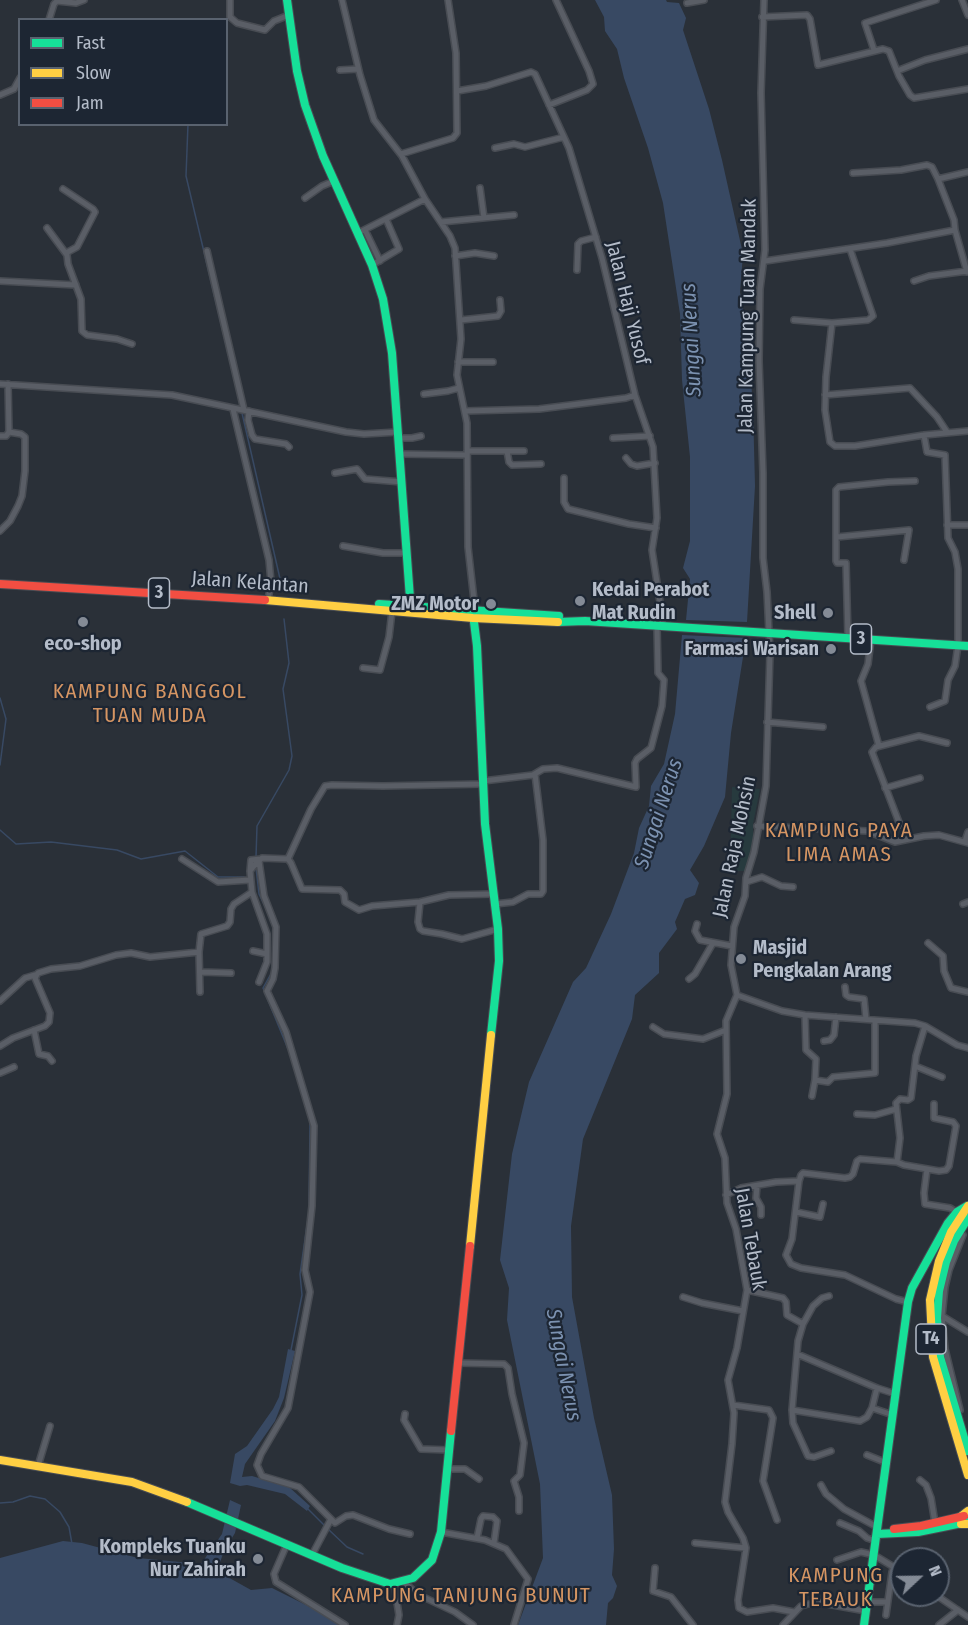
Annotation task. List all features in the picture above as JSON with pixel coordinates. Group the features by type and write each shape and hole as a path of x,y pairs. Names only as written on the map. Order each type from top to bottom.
{"main road":[{"path":"287,0 297,71 305,105 334,181 376,263 390,337 411,609"},
{"name":"Jalan Kelantan","path":"0,584 318,603 342,602 476,615 574,618 582,621 768,633"},
{"name":"Jalan Kelantan","path":"318,603 392,611 411,609"},
{"path":"0,1460 132,1482 185,1499 375,1581 394,1584 404,1582 419,1575 432,1560 441,1532 499,961 498,929 486,840 476,615"},
{"name":"3","path":"768,633 968,646"},
{"name":"T4","path":"968,1206 951,1232 939,1261 930,1300 933,1357 968,1475"},
{"path":"864,1625 908,1302 912,1288 948,1223 962,1215"},
{"name":"T4","path":"962,1215 946,1262 939,1291 937,1318 940,1357 967,1447"},
{"path":"964,1522 968,1513"},
{"path":"879,1518 890,1532"},
{"path":"876,1536 935,1523 964,1522"},
{"path":"876,1536 890,1532 918,1532 964,1522"}],"street":[{"path":"49,18 52,7 57,1 76,3 84,0"},
{"path":"230,0 230,17 237,23 265,30 274,21 289,15"},
{"path":"342,0 358,69 374,120 400,154 453,242 461,320 457,375 465,411 468,547 476,615"},
{"path":"400,154 453,138 456,135 458,128 455,46 448,0"},
{"path":"549,105 587,90 593,84 556,0"},
{"path":"687,3 704,0"},
{"name":"Jalan Kampung Tuan Mandak","path":"764,0 760,93 765,261 760,289 759,361 763,558 768,633"},
{"path":"874,50 865,27 867,21 936,0"},
{"path":"962,0 968,15"},
{"path":"762,17 807,15 810,19 817,62 820,65 874,50 889,51 897,71 914,98 968,89"},
{"path":"897,71 925,60 968,49"},
{"path":"340,70 358,69"},
{"name":"Jalan Haji Yusof","path":"457,91 486,86 531,72 535,74 564,137 596,237 635,395 650,436 655,463 656,528 652,550 659,626 658,673 664,680 662,706 651,748 635,763 636,787 557,768 543,769 536,774"},
{"path":"0,95 14,89 18,82"},
{"path":"495,148 514,144 525,147 564,137"},
{"path":"853,173 901,170 927,165 932,167 954,220 967,272 929,276 914,281"},
{"path":"938,179 968,172"},
{"path":"305,198 334,181"},
{"path":"480,188 484,218"},
{"path":"63,189 95,212 76,247 66,253"},
{"path":"361,232 426,199"},
{"path":"441,222 514,215"},
{"path":"376,263 399,249 386,219"},
{"path":"47,228 66,253 81,299 82,331 87,335 117,339 132,344"},
{"path":"765,261 850,249 955,230"},
{"path":"577,270 578,244 596,237"},
{"path":"794,320 832,323 868,320 873,316 850,249"},
{"path":"207,251 241,410 270,566 271,582 268,600"},
{"path":"455,256 475,253 494,256"},
{"path":"0,281 76,285"},
{"path":"461,320 498,316 501,311 500,300"},
{"path":"832,323 825,395 828,437 835,446 872,444 924,435 968,431"},
{"path":"458,362 493,362"},
{"path":"0,384 172,395 355,433 399,435 412,438 422,436"},
{"path":"0,436 6,436 9,432 8,384"},
{"path":"424,394 459,388"},
{"path":"825,395 910,388 938,417 947,432"},
{"path":"465,411 536,409 635,395"},
{"path":"241,410 249,420 255,439 286,444 289,447"},
{"path":"0,531 10,521 18,506 22,496 25,471 26,437 9,432"},
{"path":"924,435 927,452 945,455 948,540 955,552 958,569 958,645 954,670 948,680 946,699 930,707"},
{"path":"613,438 650,436"},
{"path":"507,451 509,462 512,465 541,464"},
{"path":"400,454 524,451"},
{"path":"627,458 631,465 655,463"},
{"path":"335,473 357,468 365,479 402,482"},
{"path":"564,478 564,502 568,509 656,528"},
{"path":"848,638 846,563 837,563 837,488 888,482 915,482"},
{"path":"947,525 968,525"},
{"path":"837,537 909,530 904,560"},
{"path":"343,546 382,553 407,553"},
{"path":"363,668 380,670 389,637 392,611"},
{"name":"Jalan Raja Mohsin","path":"737,994 731,965 734,927 745,896 765,786 770,653 768,633"},
{"path":"871,639 868,664 861,681 879,746"},
{"path":"767,722 823,727"},
{"path":"900,825 872,755 873,749 919,736 947,743"},
{"path":"288,859 311,809 328,785 383,786 483,782 536,774 543,840 543,891 541,894 528,894 513,902 495,904"},
{"path":"885,788 920,778"},
{"path":"757,826 867,831 895,842 929,835 945,836 966,842 968,832"},
{"path":"182,859 218,882 250,880"},
{"path":"256,863 288,859"},
{"path":"288,859 302,889 340,890 344,894 345,902 359,910 372,906 420,902 449,895 493,894"},
{"path":"256,863 250,880 252,892 267,930 265,971 259,982"},
{"path":"256,863 262,890 276,927 275,968 267,991 286,1032 314,1126 312,1206 305,1274 310,1292 288,1408 261,1454 257,1466 262,1476 299,1487 329,1521 335,1523 346,1516 353,1515 389,1530 410,1533"},
{"path":"746,882 762,877 781,886 793,887"},
{"path":"200,992 201,934 227,926 234,904 252,892"},
{"path":"420,902 418,922 423,932 462,939 498,929"},
{"path":"697,924 695,931 700,940 732,946"},
{"path":"689,979 695,974 713,943"},
{"path":"928,943 943,956 951,988 968,992"},
{"path":"254,951 267,954"},
{"path":"0,1000 26,978 51,969 80,966 131,953 150,957 200,952"},
{"path":"201,972 231,973"},
{"path":"0,1046 13,1038 45,1026 51,1018 36,983 36,975"},
{"path":"845,987 846,995 849,997 864,999 866,1019"},
{"path":"737,994 782,1011 805,1015 915,1023 926,1026 957,1045 968,1048"},
{"name":"Jalan Tebauk","path":"737,994 729,1012 726,1030 727,1094 717,1134 725,1158 726,1195 736,1229 747,1290 736,1354 729,1376 733,1405 732,1444 725,1502 746,1548"},
{"path":"805,1015 806,1050 816,1059 812,1096"},
{"path":"825,1041 830,1040 834,1035 836,1017"},
{"path":"815,1080 828,1082 833,1077 873,1074 875,1021"},
{"path":"897,1162 900,1138 897,1100 908,1101 911,1098 916,1056 926,1026"},
{"path":"653,1027 664,1034 703,1039 726,1030"},
{"path":"34,1030 39,1054 48,1056 52,1061"},
{"path":"915,1066 942,1077"},
{"path":"0,1073 14,1067"},
{"path":"908,1302 896,1299 844,1275 801,1268 791,1264 786,1255 792,1239 803,1173 850,1177 860,1158 943,1171 949,1166 956,1126 952,1122 934,1118 934,1104"},
{"path":"857,1114 876,1114 896,1109"},
{"path":"927,1169 925,1204 950,1208 962,1215"},
{"path":"726,1195 741,1188 776,1182 800,1181"},
{"path":"757,1186 756,1198 762,1207 762,1215"},
{"path":"796,1212 820,1217 823,1204"},
{"path":"957,1416 960,1408 945,1349 942,1316 949,1269 968,1226"},
{"path":"747,1290 783,1298 786,1302 787,1315 803,1324"},
{"path":"683,1296 702,1303 743,1311"},
{"path":"829,1296 822,1298 813,1306 798,1338 792,1410 793,1423 808,1456 814,1457 831,1451"},
{"path":"942,1316 968,1332"},
{"path":"797,1354 896,1394"},
{"path":"458,1363 504,1364 508,1368 524,1443 520,1475 514,1483 519,1497 519,1511"},
{"path":"792,1410 860,1421 867,1418 877,1388"},
{"path":"733,1405 769,1410 773,1418 763,1481 777,1520"},
{"path":"872,1408 894,1415"},
{"path":"405,1414 404,1420 421,1449 449,1450"},
{"path":"38,1466 50,1426"},
{"path":"867,1455 887,1463"},
{"path":"447,1469 465,1469 479,1479"},
{"path":"920,1480 927,1485 935,1523"},
{"path":"821,1485 826,1494 876,1536"},
{"path":"477,1539 483,1516 495,1517 497,1521 494,1543"},
{"path":"312,1554 329,1521"},
{"path":"840,1523 859,1531 867,1538 876,1536"},
{"path":"441,1532 494,1543 506,1549 528,1579 514,1625"},
{"path":"695,1543 746,1548 738,1600 739,1608 747,1612 773,1608 794,1612"},
{"path":"287,1544 274,1574 276,1582 345,1625"},
{"path":"837,1560 858,1552 874,1555 890,1565"},
{"path":"655,1568 653,1591 671,1597 693,1625"},
{"path":"404,1582 417,1594 455,1612 474,1625"},
{"path":"394,1584 399,1615 397,1625"},
{"path":"886,1615 890,1587"},
{"path":"783,1625 794,1612 805,1605 820,1602 867,1606 887,1602"},
{"path":"950,1605 968,1617"},
{"path":"939,1625 958,1610"}],"green space":[{"path":"732,787 760,789 753,824 753,850 745,871 730,871"}],"water":[{"name":"Sungai Nerus","path":"595,0 666,0 679,3 686,18 683,30 709,109 722,160 743,254 740,292 748,338 753,408 755,486 747,622 686,620 690,579 683,568 690,541 690,457 682,380 680,314 663,203 617,49 605,31 604,17"},
{"name":"Sungai Nerus","path":"682,635 746,638 731,733 725,797 704,846 690,870 699,883 695,895 685,899 675,922 677,929 659,953 659,973 635,995 632,1019 583,1139 571,1226 572,1297 594,1418 612,1495 614,1549 612,1575 617,1586 613,1598 608,1603 606,1625 518,1625 543,1558 540,1484 507,1320 509,1288 500,1260 512,1154 529,1082 573,982 586,968 611,914 634,853 639,828 649,806 651,786 664,764 675,714"},
{"path":"288,1349 295,1351 284,1398 275,1421 245,1464 242,1477 252,1476 289,1487 310,1506 307,1511 285,1494 230,1483 235,1454 247,1446 279,1397"},
{"path":"230,1500 241,1505 235,1533 224,1551 217,1571 251,1590 272,1588 312,1608 339,1625 0,1625 0,1558 63,1541 82,1543 138,1558 201,1564 222,1534"}],"waterway":[{"path":"188,126 186,176 241,408"},
{"path":"242,413 281,583"},
{"path":"256,857 257,826 289,770 292,756 283,689 289,663 284,619"},
{"path":"0,698 6,719 0,765"},
{"path":"0,830 16,844 51,842 117,850 141,859 185,851 218,877 244,877"},
{"path":"256,868 259,894 270,917"},
{"path":"273,956 272,972 263,988 288,1049"},
{"path":"301,1091 307,1112"},
{"path":"309,1208 310,1122"},
{"path":"291,1350 302,1295 300,1274 308,1218"},
{"path":"0,1503 13,1502 30,1496 45,1499 60,1512 69,1527 72,1544"},
{"path":"307,1508 325,1526"},
{"path":"328,1529 347,1547 363,1554"}],"traffic: fast":[{"path":"287,0 297,71 305,105 323,156 372,265 383,299 392,353 411,612"},
{"path":"379,604 559,616"},
{"path":"473,614 477,646 485,824 498,929 499,961 491,1035"},
{"path":"558,622 585,621 968,646"},
{"path":"864,1625 908,1302 912,1288 948,1223 957,1212 967,1206"},
{"path":"968,1218 954,1241 946,1262 939,1291 937,1318 940,1357 968,1451"},
{"path":"187,1502 342,1568 390,1584 413,1578 432,1560 441,1532 451,1431"},
{"path":"877,1534 918,1532 967,1522"}],"traffic: slow":[{"path":"265,600 473,618 558,622"},
{"path":"470,1246 491,1035"},
{"path":"968,1206 951,1232 939,1261 930,1300 933,1357 968,1475"},
{"path":"0,1460 132,1482 187,1502"},
{"path":"959,1518 968,1511"},
{"path":"961,1524 968,1524"}],"traffic: jam":[{"path":"0,584 265,600"},
{"path":"451,1431 470,1246"},
{"path":"894,1529 921,1526 964,1516"}],"place":[{"name":"Kedai Perabot Mat Rudin","path":"580,601"},
{"name":"ZMZ Motor","path":"491,604"},
{"name":"Shell","path":"828,613"},
{"name":"eco-shop","path":"83,622"},
{"name":"Farmasi Warisan","path":"831,649"},
{"name":"Masjid Pengkalan Arang","path":"741,959"},
{"name":"Kompleks Tuanku Nur Zahirah","path":"258,1559"}],"district":[{"name":"KAMPUNG BANGGOL TUAN MUDA","path":"150,704"},
{"name":"KAMPUNG PAYA LIMA AMAS","path":"839,843"},
{"name":"KAMPUNG TEBAUK","path":"836,1588"},
{"name":"KAMPUNG TANJUNG BUNUT","path":"461,1596"}]}
